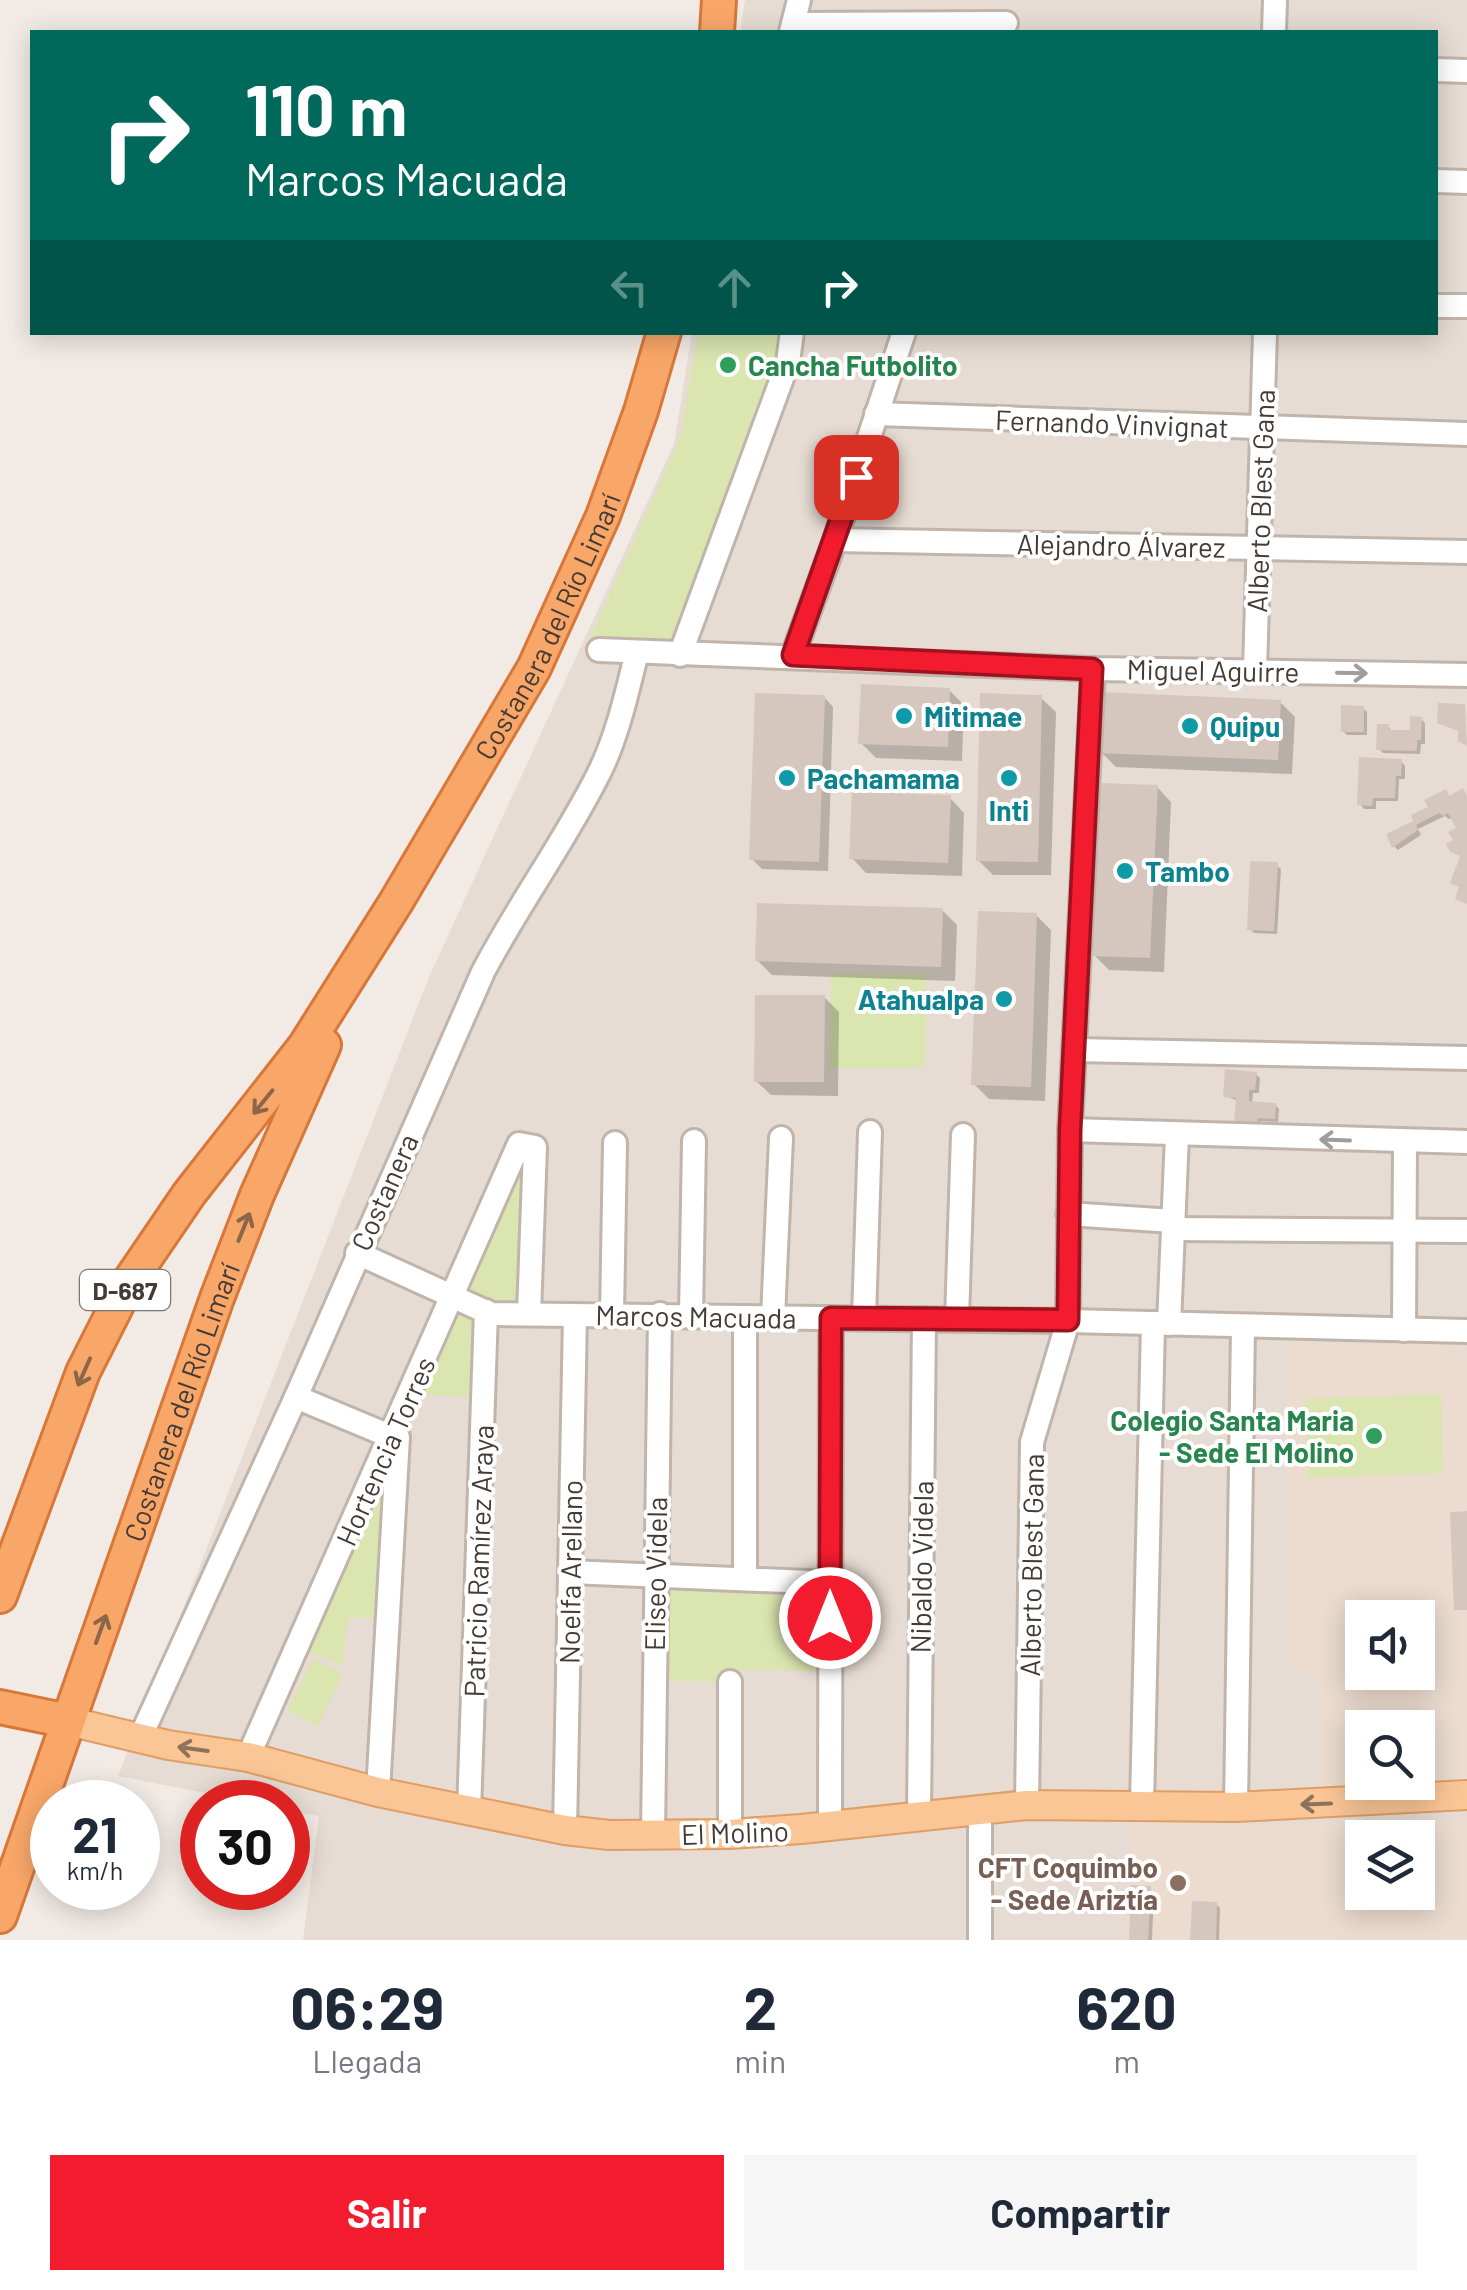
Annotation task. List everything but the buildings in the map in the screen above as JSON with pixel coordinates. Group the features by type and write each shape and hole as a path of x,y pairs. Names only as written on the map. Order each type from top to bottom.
{"highway":[{"path":"718,30 719,0"},
{"name":"Costanera del Río Limarí","path":"0,1596 83,1372 128,1285 188,1194 297,1058 512,707 561,614 624,459 663,335"},
{"name":"Costanera del Río Limarí","path":"0,1916 237,1244 299,1100 396,902"},
{"path":"0,1707 68,1721"}],"main road":[{"name":"El Molino","path":"68,1721 248,1757 469,1812 609,1834 730,1834 1027,1805 1236,1807 1414,1800 1467,1803"},
{"name":"El Molino","path":"1435,1798 1467,1795"}],"street":[{"path":"799,0 792,28 1007,18"},
{"path":"1274,0 1274,30"},
{"path":"1438,70 1467,71"},
{"path":"1438,181 1467,182"},
{"path":"1438,306 1467,306"},
{"path":"680,655 788,362 792,335"},
{"path":"793,655 903,335"},
{"name":"Alberto Blest Gana","path":"1254,670 1265,335"},
{"name":"Fernando Vinvignat","path":"876,414 1467,434"},
{"name":"Alejandro Álvarez","path":"835,540 1467,552"},
{"name":"Miguel Aguirre","path":"599,650 1092,669 1467,675"},
{"name":"Costanera","path":"140,1738 296,1397 483,972 602,768 637,652"},
{"name":"Alberto Blest Gana","path":"1027,1805 1032,1442 1068,1320 1070,1130 1092,669"},
{"path":"1074,1050 1467,1058"},
{"path":"1070,1130 1467,1142"},
{"path":"864,1318 870,1132"},
{"path":"957,1319 963,1135"},
{"path":"1142,1804 1161,1323 1173,1225 1177,1135"},
{"path":"772,1317 782,1138"},
{"path":"690,1316 694,1141"},
{"path":"612,1315 615,1142"},
{"path":"1404,1330 1405,1142"},
{"name":"Hortencia Torres","path":"248,1757 519,1144 535,1148 529,1314"},
{"path":"1068,1214 1173,1225 1467,1231"},
{"name":"Marcos Macuada","path":"358,1253 486,1312 1467,1330"},
{"name":"Patricio Ramírez Araya","path":"469,1812 486,1312"},
{"name":"Noelfa Arellano","path":"565,1830 575,1314"},
{"name":"Eliseo Videla","path":"653,1834 660,1314"},
{"path":"745,1317 745,1579"},
{"path":"830,1827 831,1318"},
{"name":"Nibaldo Videla","path":"918,1816 924,1319"},
{"path":"1236,1807 1243,1327"},
{"path":"296,1397 396,1429 378,1792"},
{"path":"570,1572 831,1583"},
{"path":"730,1682 730,1834"},
{"path":"980,1810 980,1940"}],"shaded area":[{"path":"745,0 1467,0 1467,1940 303,1940 307,1910 310,1910 319,1816 310,1814 310,1780 180,1780 180,1788 160,1784 160,1780 118,1776 429,977 674,444 692,335 1438,335 1438,30 740,30"},
{"name":"Colegio Santa Maria - Sede El Molino","path":"1285,1341 1467,1348 1467,1781 1435,1784 1435,1710 1345,1710 1345,1793 1320,1795 1317,1673 1290,1671"},
{"path":"1132,1820 1231,1825 1345,1823 1345,1910 1435,1910 1435,1821 1467,1820 1467,1940 1125,1940"}],"green space":[{"path":"698,335 785,335 780,359 671,649 588,642 680,439"},
{"path":"831,973 926,974 925,1068 829,1068"},
{"path":"519,1154 530,1156 522,1301 485,1298 462,1288"},
{"path":"453,1310 482,1323 478,1397 417,1394"},
{"name":"Colegio Santa Maria - Sede El Molino","path":"1441,1394 1443,1473 1308,1478 1305,1399"},
{"path":"385,1465 380,1618 348,1618 342,1665 302,1649"},
{"path":"661,1582 823,1588 823,1671 727,1670 726,1682 657,1681"},
{"path":"313,1659 343,1673 318,1726 287,1711"}],"place":[{"name":"Cancha Futbolito","path":"728,365"},
{"name":"Mitimae","path":"904,716"},
{"name":"Quipu","path":"1190,726"},
{"name":"Pachamama","path":"787,778"},
{"name":"Inti","path":"1009,778"},
{"name":"Tambo","path":"1125,871"},
{"name":"Atahualpa","path":"1004,999"},
{"name":"Colegio Santa Maria - Sede El Molino","path":"1374,1436"},
{"name":"CFT Coquimbo - Sede Ariztía","path":"1178,1883"}],"route":[{"path":"830,1618 831,1318 1068,1320 1070,1130 1092,669 793,655 856,477"}]}
